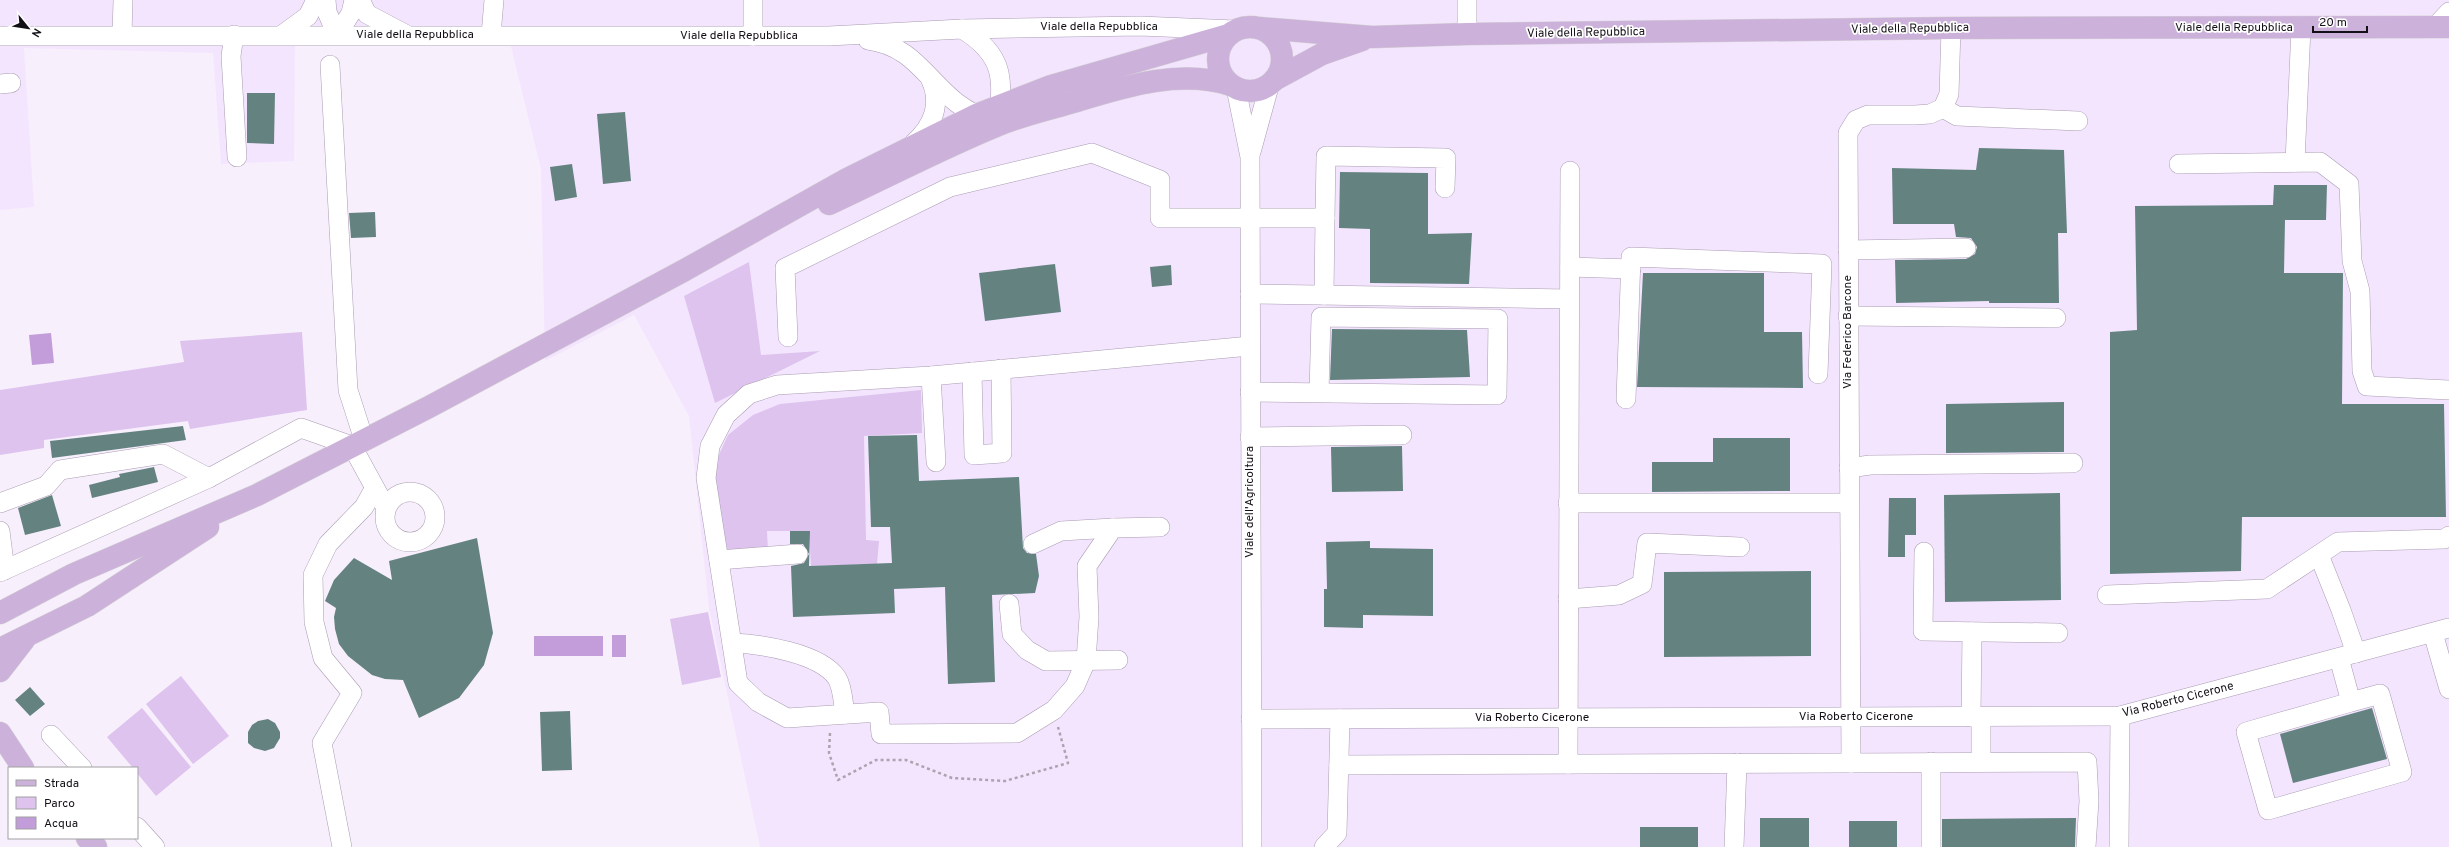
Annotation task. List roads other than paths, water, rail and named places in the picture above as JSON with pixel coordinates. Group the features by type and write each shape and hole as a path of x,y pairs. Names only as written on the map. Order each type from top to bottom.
{"main road":[{"name":"Viale della Repubblica","path":"1260,28 1372,37 1467,34 1951,28 2301,28 2444,22"},
{"path":"4,610 74,574 257,495 683,271 998,115 1051,86 1251,27 1260,28 1273,37 1281,50 1280,70 1272,82 1258,90 1243,90 1214,79 1191,77 1169,79 998,115 976,115 847,178 683,271"},
{"path":"1232,33 1222,42 1218,61 1224,78 1233,86"},
{"name":"Viale della Repubblica","path":"1272,82 1322,54 1372,37"},
{"path":"0,649 87,606 257,495"},
{"path":"0,671 28,636"},
{"path":"0,733 22,767"},
{"path":"0,764 8,770"},
{"path":"88,839 96,847"}],"street":[{"path":"122,35 123,0"},
{"path":"282,35 308,16 316,0"},
{"path":"326,0 327,12 337,35"},
{"path":"337,35 351,13 354,0"},
{"path":"360,0 367,14 408,35"},
{"path":"491,35 494,0"},
{"path":"753,0 753,36"},
{"path":"1467,0 1467,34"},
{"name":"Viale della Repubblica","path":"0,36 829,36 962,29 1140,26 1232,33"},
{"path":"1951,28 1949,94 1942,108 1957,116 2078,121"},
{"path":"2295,162 2301,28"},
{"path":"962,29 980,40 989,50 999,70 1002,88 998,115"},
{"path":"234,35 231,56 236,157"},
{"name":"Viale della Repubblica","path":"829,36 879,42 893,46 925,70 948,95 976,115"},
{"path":"330,65 348,390 358,443 374,489 386,508"},
{"name":"Viale della Repubblica","path":"910,147 924,134 936,109 933,84 925,70"},
{"name":"Viale dell'Agricoltura","path":"1250,157 1272,82"},
{"name":"Viale dell'Agricoltura","path":"1233,86 1250,157 1252,847"},
{"name":"Via Federico Barcone","path":"1851,763 1848,133 1856,120 1868,115 1930,114 1942,108"},
{"path":"788,337 785,268 950,187 1092,153 1160,180 1160,218 1250,216 1325,218"},
{"path":"1324,295 1326,156 1446,158 1445,188"},
{"path":"2179,164 2320,162 2349,184 2352,261 2360,291 2362,371 2368,386 2449,390"},
{"path":"1568,764 1570,171"},
{"path":"1848,250 1966,248"},
{"path":"1626,399 1631,257 1822,264 1818,374"},
{"path":"1570,267 1630,269"},
{"path":"1250,294 1569,300"},
{"path":"1848,316 2056,318"},
{"path":"1250,392 1319,393 1497,395 1498,319 1320,317 1319,393"},
{"path":"1113,528 1087,566 1089,617 1086,661 1075,686 1054,710 1017,733 881,734 879,712 787,718 758,702 738,683 706,478 710,446 726,415 749,394 777,385 931,376 1250,346"},
{"path":"972,372 974,455 1002,453 1001,369"},
{"path":"931,376 936,462"},
{"path":"0,531 2,571 209,478 301,428 358,443"},
{"path":"1250,437 1402,435"},
{"path":"0,503 46,486 60,470 163,454 209,478"},
{"path":"1849,468 1870,466 2072,463"},
{"path":"342,847 322,743 352,693 323,658 314,622 313,575 328,544 364,507 374,489"},
{"path":"1568,503 1849,503"},
{"path":"1033,544 1061,531 1160,527"},
{"path":"2107,595 2267,589 2338,542 2444,539 2449,536"},
{"path":"1568,599 1620,595 1642,584 1647,543 1740,547"},
{"path":"1924,552 1923,632 2058,633"},
{"path":"719,560 798,554"},
{"path":"2319,555 2341,610 2351,702"},
{"path":"1009,604 1012,634 1027,650 1046,661 1118,660"},
{"path":"2441,630 2449,688"},
{"name":"Via Roberto Cicerone","path":"1251,719 2120,716 2441,630"},
{"path":"1972,632 1976,717 1981,762"},
{"path":"732,643 767,647 804,656 825,666 837,679 838,714"},
{"path":"2380,694 2402,772 2268,810 2246,732 2351,702 2380,694"},
{"path":"2119,847 2120,716"},
{"path":"1324,847 1337,834 1340,719"},
{"path":"51,735 81,767"},
{"path":"1931,762 1932,847"},
{"path":"1339,765 2087,762 2089,801 2086,847"},
{"path":"1734,847 1738,763"},
{"path":"138,829 155,847"}],"water":[{"path":"51,333 54,363 32,365 29,335"},
{"path":"612,635 626,635 626,657 612,657"},
{"path":"534,636 603,636 603,656 534,656"}]}
